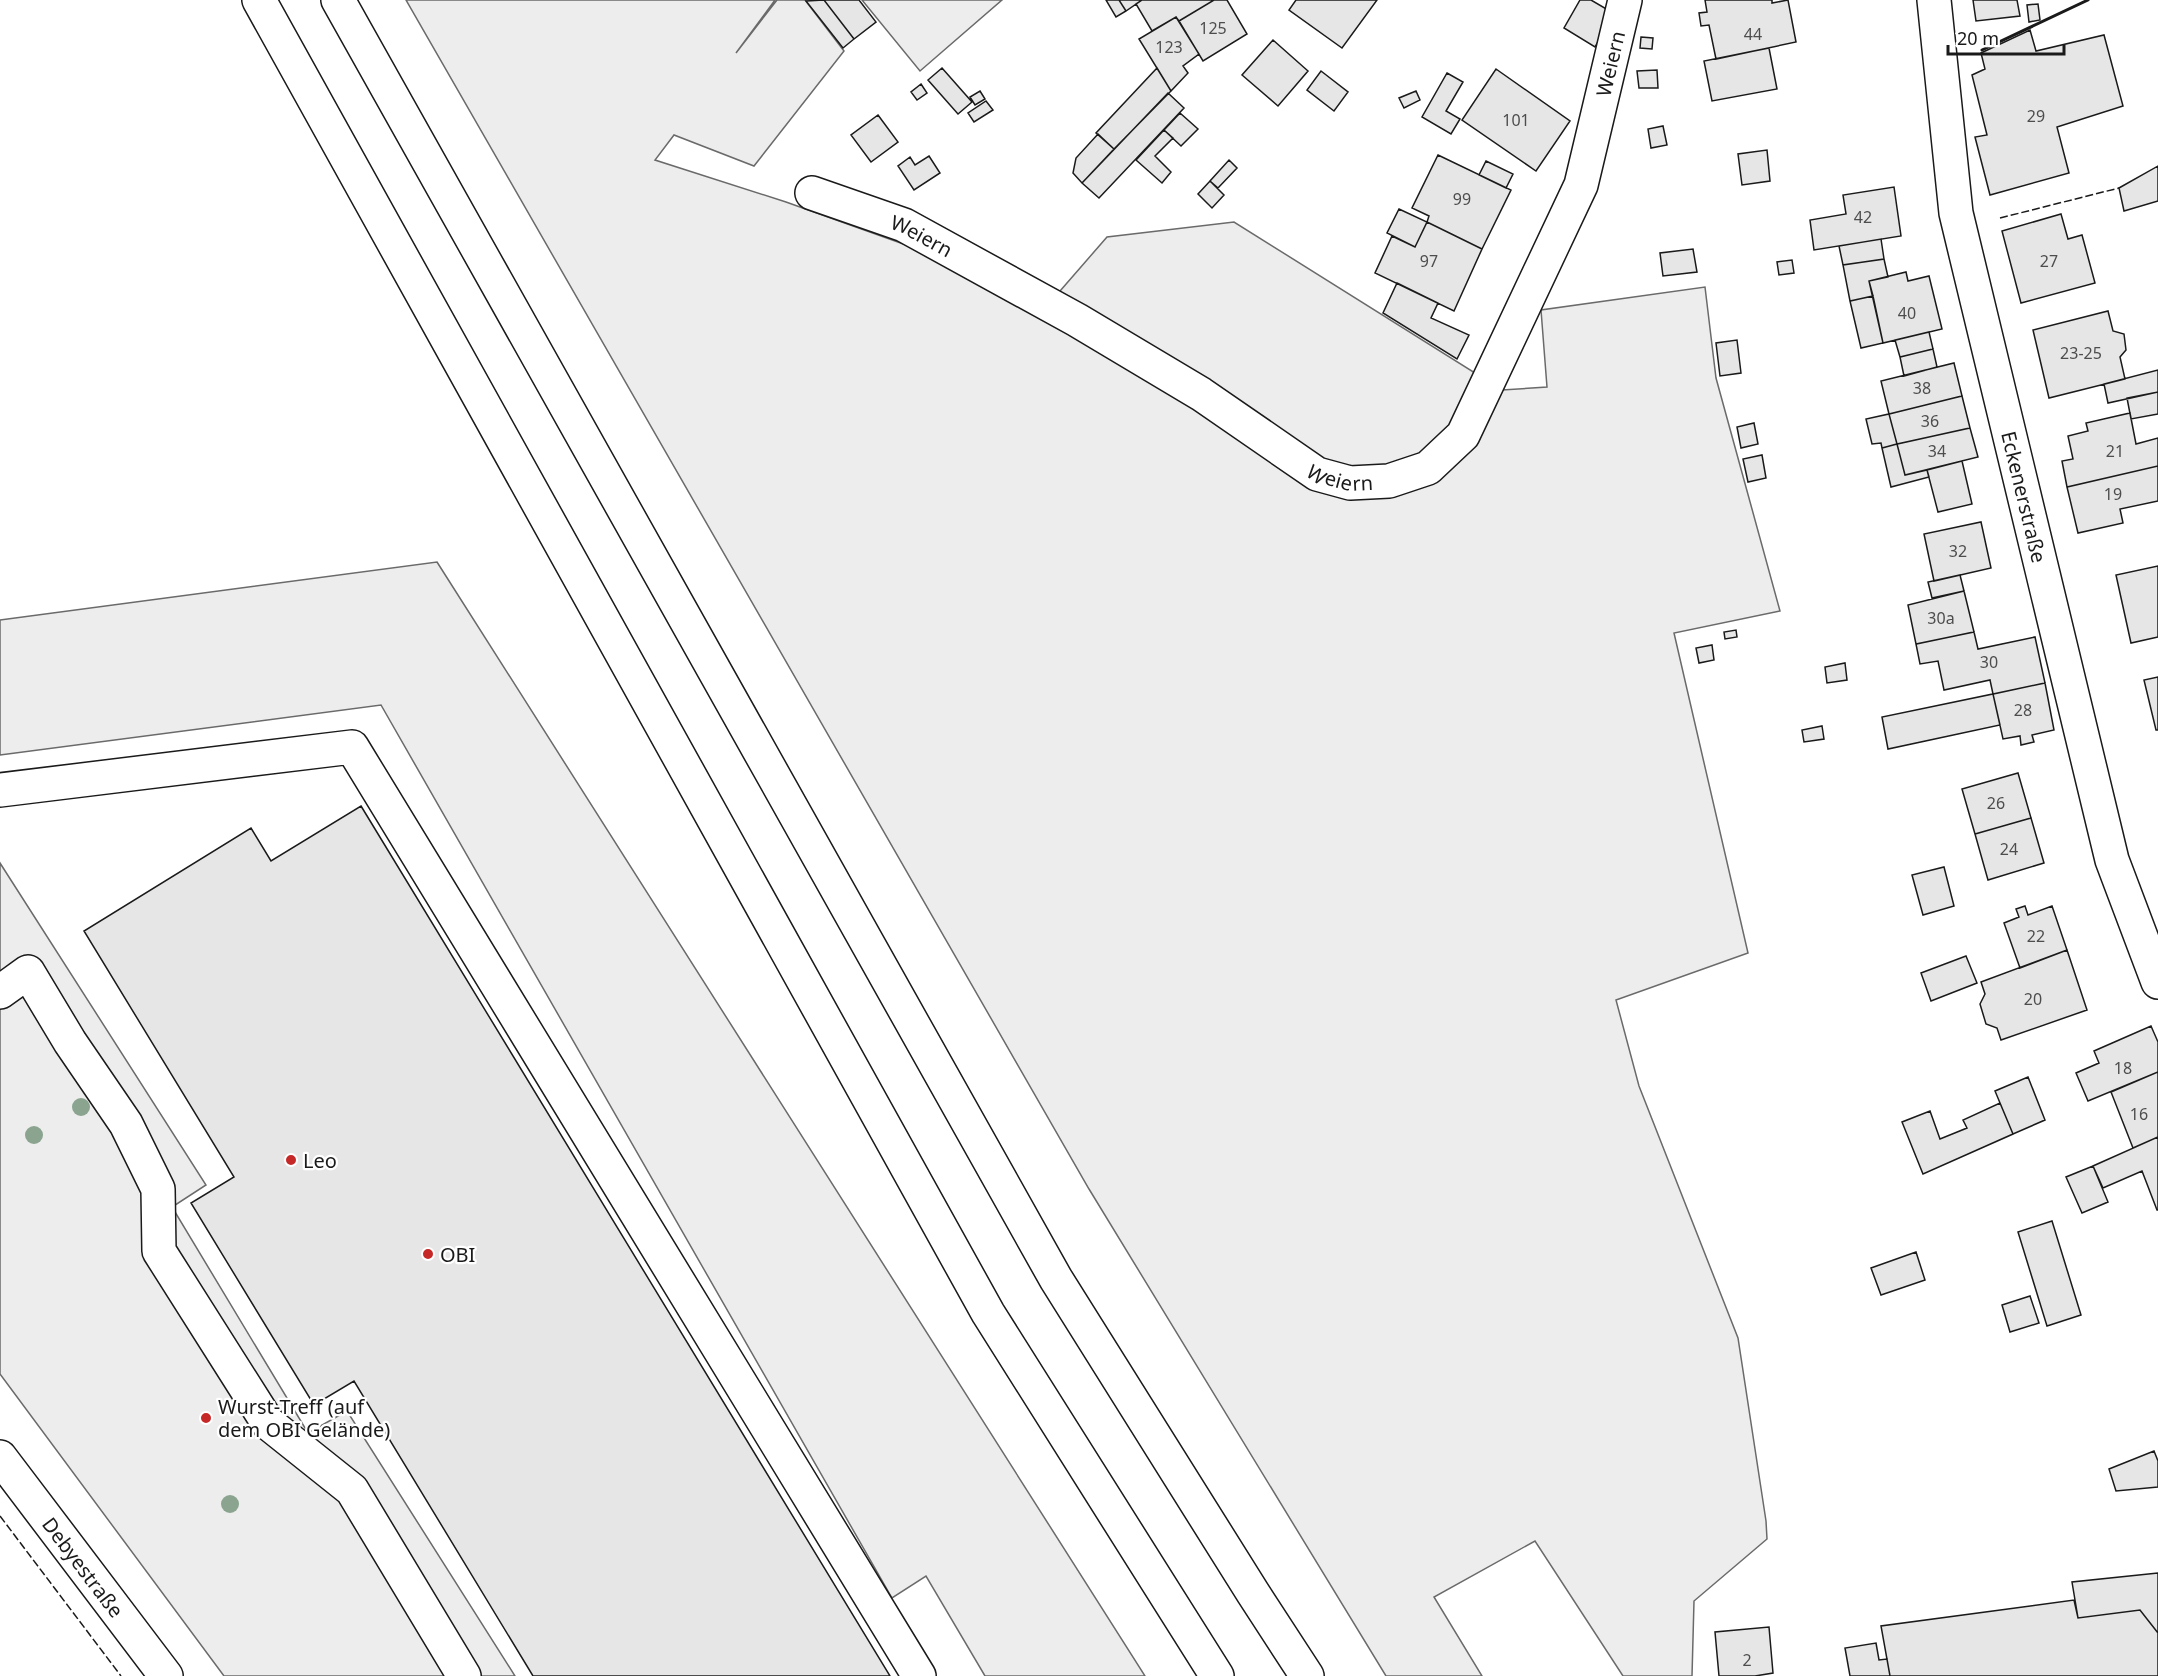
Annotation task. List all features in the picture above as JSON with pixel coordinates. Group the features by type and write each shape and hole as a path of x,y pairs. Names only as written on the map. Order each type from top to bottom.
{"main road":[{"path":"259,0 988,1313 1217,1676"},
{"path":"338,0 1056,1279 1253,1593 1308,1676"},
{"name":"Weiern","path":"812,193 904,225 1077,320 1201,394 1317,474 1350,483 1389,481 1428,468 1463,435 1581,185 1625,0"},
{"name":"Eckenerstraße","path":"1934,0 1956,213 2112,860 2158,982"},
{"path":"0,790 352,747 919,1676"},
{"path":"0,992 28,972 70,1042 126,1124 158,1189 159,1251 268,1423 352,1490 464,1676"},
{"name":"Debyestraße","path":"0,1457 166,1676"}],"shaded area":[{"path":"406,0 775,0 736,53 777,0 805,0 844,51 754,166 674,135 655,160 786,202 923,251 1040,314 1107,237 1234,222 1502,390 1547,387 1541,310 1705,287 1716,378 1780,611 1674,633 1748,953 1616,1000 1639,1086 1738,1338 1766,1521 1767,1539 1694,1601 1692,1676 1623,1676 1535,1541 1434,1597 1482,1676 1386,1676 1089,1189"},
{"path":"862,0 1002,0 920,71"},
{"path":"437,562 1145,1676 985,1676 926,1576 892,1598 381,705 0,755 0,620"},
{"path":"0,863 206,1185 172,1207 308,1433 347,1411 515,1676 224,1676 0,1374"}],"building":[{"path":"824,0 854,39 843,48 806,1"},
{"path":"824,0 859,0 876,22 854,39"},
{"path":"1106,0 1119,0 1126,11 1116,17"},
{"path":"1119,0 1142,0 1126,11"},
{"path":"1142,0 1214,0 1179,21 1176,17 1152,31 1136,4"},
{"path":"1214,0 1227,0 1247,34 1203,61 1179,21"},
{"path":"1296,0 1377,0 1342,48 1289,10"},
{"path":"1580,0 1591,0 1615,14 1595,47 1564,28"},
{"path":"1705,0 1772,0 1772,3 1788,0 1796,42 1716,59 1709,25 1701,26 1699,13 1707,12"},
{"path":"1973,0 2017,0 2020,16 1976,21"},
{"path":"2038,4 2040,20 2029,22 2027,5"},
{"path":"1176,17 1199,54 1183,66 1188,73 1171,91 1139,39"},
{"path":"2030,30 2036,51 2104,35 2123,106 2057,127 2069,173 1990,195 1975,137 1987,135 1972,75 1985,69 1981,53"},
{"path":"1641,37 1653,38 1652,49 1640,48"},
{"path":"1273,40 1308,71 1278,106 1242,75"},
{"path":"1769,48 1777,89 1712,101 1704,61"},
{"path":"942,68 972,102 958,114 928,80"},
{"path":"1157,68 1171,91 1114,149 1096,133"},
{"path":"1496,69 1570,121 1536,171 1462,120"},
{"path":"1657,70 1658,88 1639,88 1637,71"},
{"path":"1321,71 1348,92 1334,111 1307,90"},
{"path":"1447,73 1463,82 1446,111 1460,119 1451,134 1422,117"},
{"path":"921,84 927,93 917,100 911,92"},
{"path":"980,91 985,99 975,105 970,97"},
{"path":"1416,91 1420,100 1404,108 1399,98"},
{"path":"1168,93 1184,108 1099,198 1082,183"},
{"path":"986,101 993,110 974,122 968,113"},
{"path":"1180,113 1198,129 1181,146 1164,130"},
{"path":"878,115 898,142 871,162 851,135"},
{"path":"1663,126 1667,145 1651,148 1648,129"},
{"path":"1164,130 1173,138 1155,156 1171,172 1162,183 1136,160"},
{"path":"1098,134 1114,149 1082,183 1073,173 1076,158"},
{"path":"1767,150 1770,181 1742,185 1738,154"},
{"path":"1438,155 1511,190 1482,249 1427,222 1429,216 1412,208"},
{"path":"929,156 940,173 914,190 898,166 910,157 915,165"},
{"path":"1229,160 1237,168 1218,188 1210,181"},
{"path":"1486,161 1513,174 1506,188 1479,175"},
{"path":"2158,166 2158,201 2124,211 2119,188"},
{"path":"1210,181 1224,195 1212,208 1198,194"},
{"path":"1894,187 1901,236 1814,250 1810,220 1846,214 1843,195"},
{"path":"1399,209 1427,222 1415,247 1387,233"},
{"path":"2061,214 2068,239 2082,235 2095,283 2021,303 2002,231"},
{"path":"1427,222 1482,249 1454,311 1375,273 1392,236 1415,247"},
{"path":"1881,239 1884,259 1843,265 1839,246"},
{"path":"1693,249 1697,272 1663,276 1660,253"},
{"path":"1884,259 1888,277 1869,281 1873,296 1850,301 1843,265"},
{"path":"1792,260 1794,273 1779,275 1777,262"},
{"path":"1906,272 1908,281 1929,276 1942,329 1883,343 1869,281"},
{"path":"1397,283 1438,303 1431,318 1469,335 1457,359 1383,313"},
{"path":"1873,296 1883,343 1861,348 1850,301"},
{"path":"2108,311 2113,331 2124,334 2126,350 2120,357 2125,379 2049,398 2033,330"},
{"path":"1929,332 1933,349 1900,357 1895,340"},
{"path":"1737,340 1741,373 1720,376 1716,343"},
{"path":"1933,349 1937,367 1904,376 1900,357"},
{"path":"1954,363 1962,396 1889,414 1881,381"},
{"path":"2158,370 2158,392 2108,403 2104,384"},
{"path":"2158,392 2158,414 2131,419 2127,398"},
{"path":"1962,396 1970,428 1897,444 1889,414"},
{"path":"2130,413 2136,444 2158,438 2158,466 2067,487 2062,461 2073,459 2068,436 2088,431 2086,423"},
{"path":"1889,414 1897,444 1882,448 1881,443 1872,444 1866,419"},
{"path":"1754,423 1758,444 1741,448 1737,427"},
{"path":"1970,428 1978,457 1905,475 1897,444"},
{"path":"1897,444 1905,475 1927,470 1929,477 1891,487 1882,448"},
{"path":"1762,455 1766,478 1748,482 1743,459"},
{"path":"1962,461 1972,504 1938,512 1927,470"},
{"path":"2158,466 2158,501 2120,509 2123,523 2078,533 2067,487"},
{"path":"1981,522 1991,568 1934,581 1924,534"},
{"path":"2158,566 2158,637 2131,643 2116,575"},
{"path":"1960,575 1964,591 1932,598 1928,582"},
{"path":"1964,591 1974,632 1916,644 1908,605"},
{"path":"1736,630 1737,637 1725,639 1724,632"},
{"path":"1974,632 1978,649 2035,637 2045,683 1993,694 1990,680 1944,690 1938,661 1920,664 1916,644"},
{"path":"1712,645 1714,660 1699,663 1696,648"},
{"path":"1845,663 1847,680 1827,683 1825,667"},
{"path":"2158,677 2158,730 2156,730 2144,680"},
{"path":"2045,683 2054,730 2032,735 2034,742 2021,745 2020,736 2003,739 1993,694"},
{"path":"1993,694 2000,725 1888,749 1882,717"},
{"path":"1822,726 1824,739 1804,742 1802,730"},
{"path":"2018,773 2031,818 1975,834 1962,789"},
{"name":"OBI","path":"361,806 890,1676 533,1676 354,1381 314,1405 191,1203 234,1177 84,931 251,828 271,861"},
{"path":"2031,818 2044,863 1988,880 1975,834"},
{"path":"1944,867 1954,906 1923,915 1912,875"},
{"path":"2025,906 2028,915 2052,906 2067,950 2020,968 2004,923 2019,917 2016,909"},
{"path":"2067,950 2087,1010 2001,1040 1997,1028 1986,1024 1980,1004 1985,994 1981,982"},
{"path":"1966,956 1977,983 1931,1001 1921,973"},
{"path":"2151,1026 2158,1042 2158,1072 2088,1101 2076,1073 2099,1063 2094,1051"},
{"path":"2158,1072 2158,1137 2133,1148 2111,1092"},
{"path":"2028,1077 2045,1120 2013,1134 1995,1091"},
{"path":"2000,1103 2013,1134 1923,1174 1902,1122 1930,1111 1940,1139 1967,1128 1963,1120"},
{"path":"2158,1137 2158,1210 2142,1171 2103,1188 2093,1166"},
{"path":"2093,1166 2108,1202 2082,1213 2066,1177"},
{"path":"2052,1221 2081,1315 2047,1326 2018,1232"},
{"path":"1916,1252 1925,1280 1881,1295 1871,1268"},
{"path":"2030,1296 2039,1323 2010,1332 2002,1305"},
{"path":"2154,1451 2158,1461 2158,1487 2116,1491 2109,1469"},
{"path":"2158,1573 2158,1633 2140,1610 2078,1618 2072,1582"},
{"path":"2074,1600 2078,1618 2140,1610 2158,1633 2158,1676 1890,1676 1881,1626"},
{"path":"1769,1627 1773,1673 1755,1676 1719,1676 1715,1632"},
{"path":"1876,1643 1879,1660 1887,1659 1890,1676 1850,1676 1845,1648"}],"fence":[{"path":"2000,218 2119,188"},
{"path":"0,1516 121,1676"}],"wall":[{"path":"1982,50 2088,0"}],"place":[{"name":"Leo","path":"291,1160"},
{"name":"OBI","path":"428,1254"},
{"name":"Wurst-Treff (auf dem OBI Gelände)","path":"206,1418"}]}
